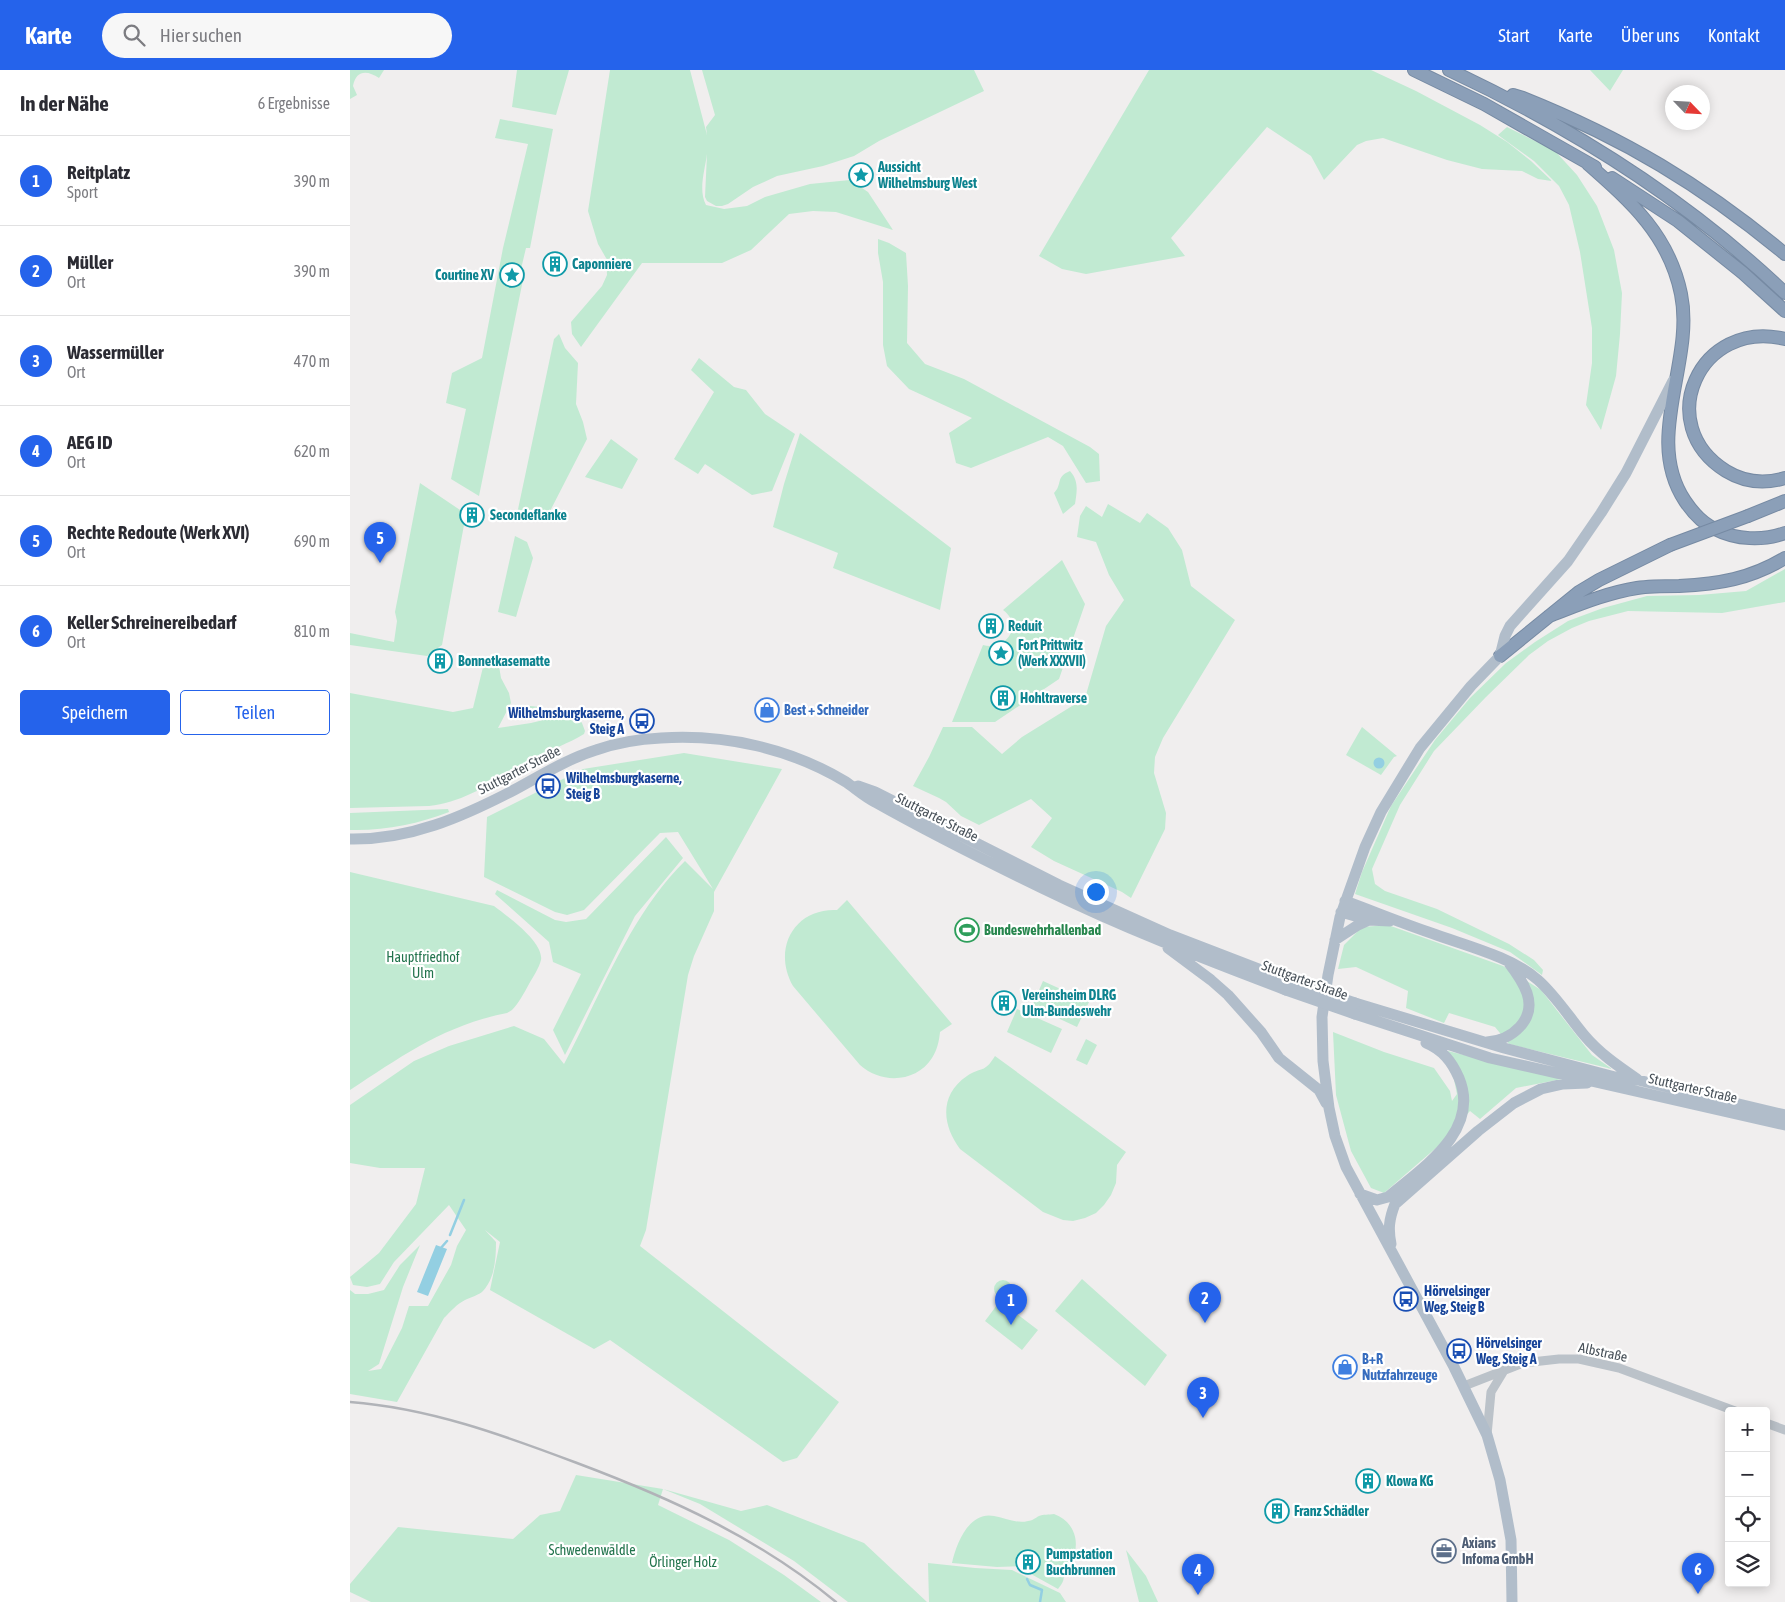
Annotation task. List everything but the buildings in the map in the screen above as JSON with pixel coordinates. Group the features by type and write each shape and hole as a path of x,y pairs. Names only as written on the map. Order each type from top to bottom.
{"highway":[{"path":"1414,70 1484,104 1633,190 1678,221 1743,273 1785,311"},
{"path":"1449,70 1494,91 1606,155 1688,210 1752,262 1785,292"},
{"path":"1494,91 1523,98 1562,114 1663,165 1706,193 1785,254"},
{"path":"1588,164 1634,206 1653,228 1666,249 1675,271 1684,316 1668,441 1669,461 1673,480 1690,510 1705,524 1729,535 1756,539 1785,533"},
{"path":"1785,338 1758,335 1742,338 1727,344 1715,352 1697,376 1692,389 1689,417 1692,430 1699,445 1719,467 1732,475 1746,480 1761,482 1785,478"},
{"path":"1500,656 1579,592 1599,580 1670,545 1785,501"},
{"path":"1549,616 1612,594 1638,588 1722,582 1757,573 1785,558"}],"main road":[{"path":"1512,1602 1508,1521 1488,1435 1464,1386 1346,1167 1335,1136 1329,1108 1323,1061 1322,1017 1335,940 1343,906 1365,847 1381,812 1420,748 1444,717 1500,656 1505,636 1513,622 1552,580 1601,513 1626,472 1678,371"},
{"name":"Stuttgarter Straße","path":"350,839 368,839 397,835 439,825 495,800 558,766 588,753 618,744 652,739 702,738 756,745 793,757 845,782 875,792 1059,885 1287,985"},
{"name":"Stuttgarter Straße","path":"845,782 873,801 1044,889 1154,938 1355,1008 1490,1058 1785,1125"},
{"path":"1343,906 1369,920 1395,921"},
{"path":"1343,906 1379,913 1395,921 1525,970 1538,980 1565,1009 1584,1036 1607,1059 1638,1080"},
{"path":"1335,940 1369,920"},
{"path":"1154,938 1211,980 1233,1001 1261,1032 1279,1058 1319,1090 1329,1108"},
{"path":"1486,1042 1499,1041 1510,1036 1519,1028 1527,1016 1529,1006 1528,994 1508,962"},
{"path":"1355,1008 1436,1047 1446,1056 1455,1069 1461,1083 1464,1102 1456,1132 1447,1145 1432,1160 1388,1197 1376,1200 1360,1194"},
{"name":"Stuttgarter Straße","path":"1355,1008 1615,1077 1638,1080 1785,1115"},
{"path":"1373,1218 1395,1204 1478,1131 1514,1103 1541,1089 1563,1084 1609,1084"},
{"path":"1394,1255 1388,1229 1395,1204"}],"street":[{"name":"Albstraße","path":"1464,1386 1523,1363 1559,1359 1594,1361 1626,1370 1725,1408"},
{"path":"1488,1435 1491,1392 1505,1370"},
{"path":"1770,1424 1785,1430"}],"green space":[{"path":"350,70 384,70 379,78 366,73 359,74 353,86 357,95 350,99"},
{"path":"517,70 569,70 556,115 512,107"},
{"path":"610,70 690,70 707,135 706,127 715,115 702,70 974,70 984,91 879,141 854,156 823,166 777,176 753,187 722,206 716,206 707,201 705,197 707,154 702,186 706,205 724,209 747,206 765,197 810,184 850,180 868,192 893,230 836,212 813,211 789,214 751,250 722,263 642,263 581,347 572,334 571,322 602,286 607,275 606,258 598,244 588,211"},
{"path":"1149,70 1371,70 1416,91 1480,125 1507,142 1552,181 1538,179 1522,171 1482,169 1447,160 1383,138 1366,141 1357,145 1324,180 1311,156 1267,127 1171,238 1185,256 1086,274 1062,269 1039,256"},
{"path":"1590,70 1623,70 1610,91"},
{"path":"500,119 553,129 530,248 526,248 521,269 525,270 479,496 451,479 466,409 446,403 452,373 482,358 503,248 528,144 495,138"},
{"path":"1507,127 1555,151 1577,175 1597,206 1614,250 1622,293 1620,334 1616,376 1601,430 1586,405 1592,363 1592,328 1580,252 1569,205 1559,186 1534,161 1498,135"},
{"path":"878,239 906,253 908,286 907,343 925,364 964,379 1090,447 1099,454 1100,481 1086,483 1063,446 1048,437 971,468 956,463 949,433 972,418 909,389 887,366 883,345 883,282 878,253"},
{"path":"559,334 565,348 578,363 576,404 587,439 548,515 533,519 517,514 554,339"},
{"path":"699,358 734,387 746,390 765,414 795,434 772,491 752,495 705,464 698,474 674,459 714,392 691,370"},
{"path":"800,433 951,548 940,610 833,568 838,553 773,527"},
{"path":"611,439 638,459 622,489 585,477"},
{"path":"1070,471 1076,482 1075,504 1063,514 1054,493 1062,476"},
{"path":"420,483 466,514 442,645 427,656 350,645 350,633 394,642 397,621 395,612"},
{"path":"1108,504 1140,523 1147,513 1168,528 1182,550 1191,586 1235,620 1163,738 1155,757 1154,773 1166,813 1165,829 1131,898 1122,892 1054,861 1031,847 1052,818 1031,799 979,825 961,816 946,802 913,786 943,727 972,727 1002,754 1022,737 1085,698 1106,626 1124,600 1109,575 1096,542 1077,537 1080,516 1086,506 1102,517"},
{"path":"515,536 527,542 533,558 516,617 498,612"},
{"path":"1062,560 1085,604 1059,679 995,722 952,722 983,645 991,646 1005,641 1012,629 1009,616 1003,610"},
{"path":"1785,569 1785,602 1722,613 1628,611 1589,621 1548,641 1529,655 1434,751 1400,805 1372,869 1375,884 1385,891 1437,909 1509,944 1534,960 1543,970 1542,975 1510,952 1452,928 1355,894 1362,872 1391,806 1435,740 1470,698 1506,663 1568,621 1603,608 1647,596 1699,595 1746,591"},
{"path":"484,663 499,666 501,678 509,693 511,703 498,728 531,723 568,714 577,717 582,723 585,731 584,734 535,758 471,794 444,804 350,808 350,693 453,712 473,708"},
{"path":"521,705 540,707 538,711 521,716 519,708"},
{"path":"1362,727 1397,756 1394,757 1381,775 1346,755"},
{"path":"684,753 782,769 714,892 714,911 694,956 688,975 646,1230 640,1246 839,1402 797,1458 783,1462 610,1340 594,1349 490,1290 500,1242 485,1230 496,1242 495,1261 487,1286 477,1295 459,1304 444,1318 397,1402 350,1394 350,1290 355,1294 368,1294 384,1290 400,1265 420,1245 403,1287 379,1364 368,1371 381,1369 402,1328 409,1306 428,1306 451,1265 457,1246 466,1230 449,1205 394,1262 380,1284 367,1287 353,1285 350,1277 379,1253 416,1204 425,1168 380,1168 350,1163 350,1105 414,1061 449,1046 514,1026 544,1039 564,1064 617,957 665,882 685,861 713,889 678,832 660,833 584,910 567,915 555,912 484,877 487,817 583,769"},
{"path":"448,809 449,812 413,823 388,828 350,830 350,813"},
{"path":"666,837 683,858 635,916 565,1055 553,1030 581,974 553,962 549,942 495,894 497,890 555,920 566,922 586,919"},
{"name":"Hauptfriedhof Ulm","path":"350,872 494,906 531,938 537,945 541,960 512,1010 464,1025 425,1043 350,1090"},
{"path":"847,900 952,1024 940,1032 932,1058 917,1072 908,1076 888,1078 868,1071 860,1065 793,986 787,972 786,945 791,933 799,923 809,916 822,911 837,910"},
{"path":"1388,925 1503,966 1541,990 1592,1055 1612,1069 1509,1044 1495,1027 1449,1013 1444,1023 1406,1008 1408,991 1356,967 1338,969 1344,945 1362,927"},
{"path":"1043,981 1089,1002 1077,1027 1032,1006"},
{"path":"1017,1009 1062,1029 1051,1053 1007,1032"},
{"path":"1333,1032 1384,1052 1434,1068 1450,1091 1452,1101 1457,1094 1448,1051 1562,1079 1516,1088 1480,1119 1470,1111 1444,1141 1384,1193 1371,1188 1351,1151 1336,1095"},
{"path":"1086,1039 1097,1045 1087,1065 1076,1060"},
{"path":"995,1056 1126,1152 1117,1165 1116,1183 1111,1195 1096,1213 1073,1221 1063,1220 1043,1212 960,1149 954,1140 946,1111 952,1092 967,1076 985,1068"},
{"path":"1082,1279 1167,1355 1145,1386 1055,1311"},
{"path":"1003,1280 1011,1285 1012,1289 1007,1297 1003,1298 995,1293 994,1289 999,1281"},
{"path":"1000,1301 1038,1330 1022,1350 985,1321"},
{"name":"Schwedenwäldle","path":"576,1475 663,1489 658,1505 729,1540 784,1575 821,1602 371,1602 350,1592 350,1584 398,1527 513,1539 540,1515 560,1511"},
{"name":"Örlinger Holz","path":"663,1489 741,1511 767,1505 864,1543 927,1602 848,1602 794,1561 700,1504"},
{"path":"1054,1514 1067,1522 1076,1539 1075,1553 1058,1589 1031,1574 1030,1569 1022,1566 997,1567 952,1563 960,1538 965,1530 977,1519 985,1516 994,1516 1024,1522 1041,1515"},
{"path":"1126,1550 1146,1576 1158,1602 1139,1602"},
{"path":"928,1563 1012,1570 1060,1593 1066,1602 929,1602"}],"water":[{"path":"1379,757 1385,763 1379,769 1373,763"},
{"path":"436,1245 447,1249 428,1296 417,1292"}],"waterway":[{"path":"450,1235 464,1200"},
{"path":"440,1249 447,1241"},
{"path":"1027,1579 1030,1585 1042,1590 1040,1602"}],"railway":[{"path":"350,1402 408,1410 465,1424 521,1442 612,1476 680,1505 745,1539 807,1579 836,1602"}],"place":[{"name":"Aussicht Wilhelmsburg West","path":"861,175"},
{"name":"Caponniere","path":"555,264"},
{"name":"Courtine XV","path":"512,275"},
{"name":"Secondeflanke","path":"472,515"},
{"name":"Rechte Redoute (Werk XVI)","path":"380,563"},
{"name":"Reduit","path":"991,626"},
{"name":"Fort Prittwitz (Werk XXXVII)","path":"1001,653"},
{"name":"Bonnetkasematte","path":"440,661"},
{"name":"Hohltraverse","path":"1003,698"},
{"name":"Best + Schneider","path":"767,710"},
{"name":"Wilhelmsburgkaserne, Steig A","path":"642,721"},
{"name":"Wilhelmsburgkaserne, Steig B","path":"548,786"},
{"name":"Bundeswehrhallenbad","path":"967,930"},
{"name":"Vereinsheim DLRG Ulm-Bundeswehr","path":"1004,1003"},
{"name":"Hörvelsinger Weg, Steig B","path":"1406,1299"},
{"name":"Müller","path":"1205,1323"},
{"name":"Reitplatz","path":"1011,1325"},
{"name":"Hörvelsinger Weg, Steig A","path":"1459,1351"},
{"name":"B+R Nutzfahrzeuge","path":"1345,1367"},
{"name":"Wassermüller","path":"1203,1418"},
{"name":"Klowa KG","path":"1368,1481"},
{"name":"Franz Schädler","path":"1277,1511"},
{"name":"Axians Infoma GmbH","path":"1444,1551"},
{"name":"Pumpstation Buchbrunnen","path":"1028,1562"},
{"name":"Keller Schreinereibedarf","path":"1698,1594"},
{"name":"AEG ID","path":"1198,1595"}]}
